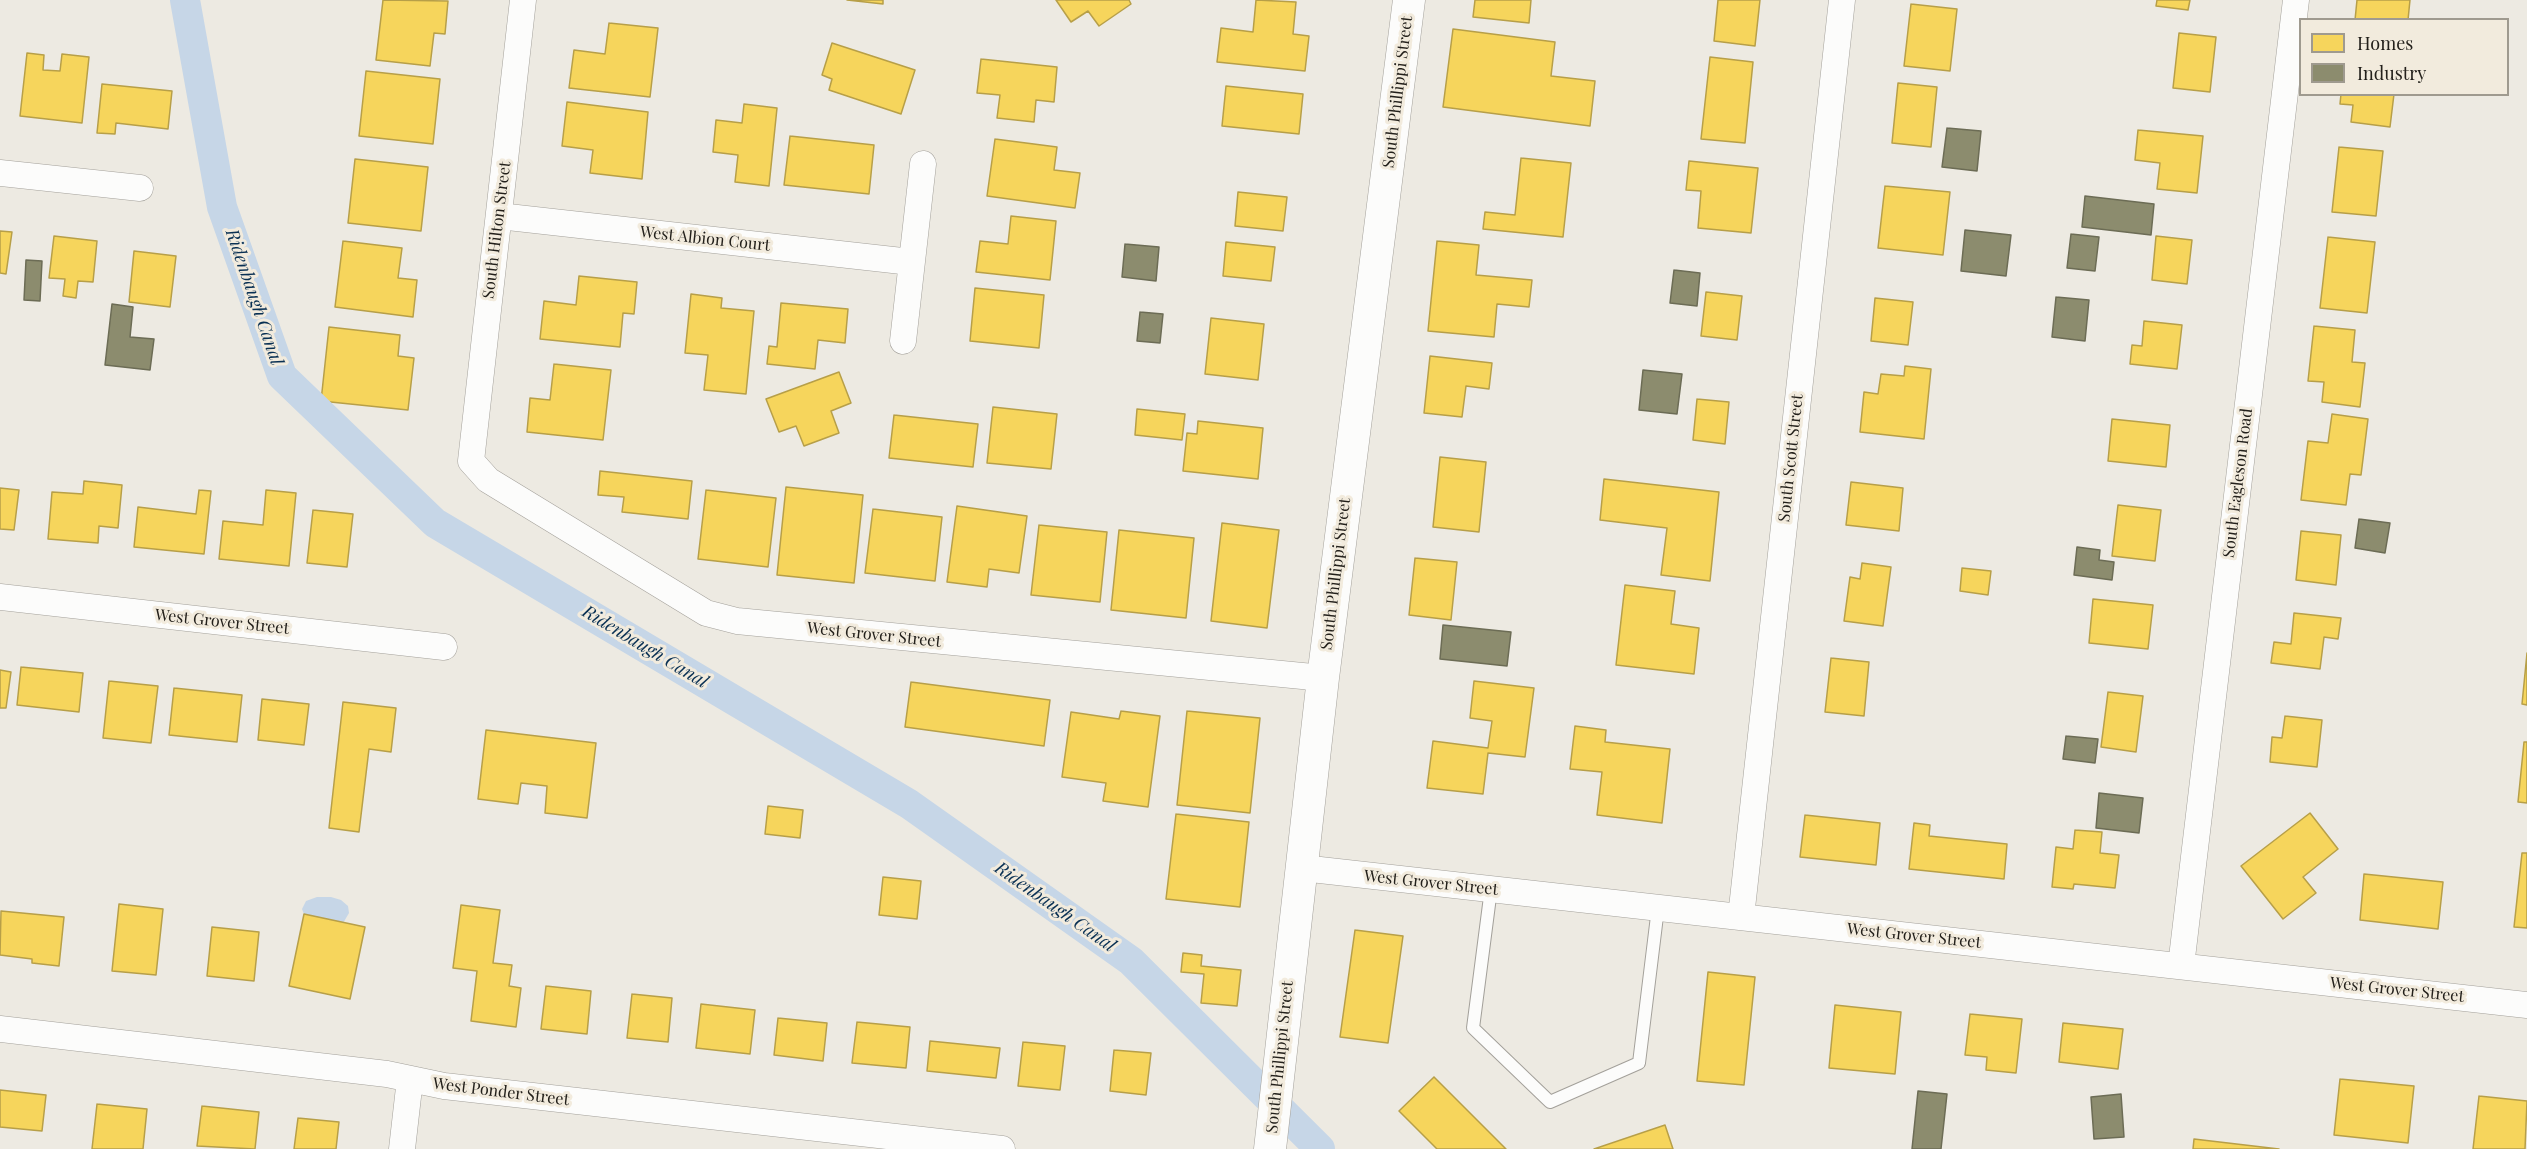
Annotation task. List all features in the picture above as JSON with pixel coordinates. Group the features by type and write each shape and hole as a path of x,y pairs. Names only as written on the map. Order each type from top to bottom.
{"street":[{"name":"South Hilton Street","path":"471,461 523,0"},
{"name":"South Phillippi Street","path":"1271,1144 1323,678 1409,0"},
{"name":"South Scott Street","path":"1741,917 1842,0"},
{"name":"South Eagleson Road","path":"2181,966 2296,0"},
{"path":"903,341 923,164"},
{"path":"0,173 140,188"},
{"name":"West Albion Court","path":"499,216 911,262"},
{"name":"West Grover Street","path":"471,461 488,480 706,613 737,621 1323,678"},
{"name":"West Grover Street","path":"0,597 444,647"},
{"name":"West Grover Street","path":"1302,868 2527,1005"},
{"name":"West Ponder Street","path":"0,1029 387,1074 444,1086 1002,1149"},
{"path":"402,1149 410,1079"}],"lane":[{"path":"1491,889 1473,1028 1550,1102 1639,1063 1658,908"}],"water":[{"path":"317,897 331,897 341,900 348,906 349,913 342,925 305,917 302,909 306,901"}],"building: Homes":[{"path":"383,0 448,1 445,34 434,33 430,66 376,60"},
{"path":"847,0 883,0 883,4"},
{"path":"1056,0 1129,0 1131,4 1099,26 1088,11 1071,22"},
{"path":"1256,0 1296,2 1293,34 1309,36 1305,71 1217,62 1221,28 1253,32"},
{"path":"1475,0 1531,0 1529,23 1473,17"},
{"path":"1718,0 1760,0 1755,46 1714,41"},
{"path":"2157,0 2190,0 2188,10 2156,6"},
{"path":"2357,0 2410,0 2408,18 2355,18"},
{"path":"1911,4 1957,9 1950,71 1904,66"},
{"path":"609,23 658,28 650,97 569,88 574,50 605,54"},
{"path":"1453,29 1555,42 1551,76 1595,81 1590,126 1443,107"},
{"path":"2179,33 2216,37 2210,92 2173,88"},
{"path":"832,43 915,70 901,114 829,90 832,79 822,75"},
{"path":"27,53 44,55 43,70 60,71 62,54 89,57 82,123 20,116"},
{"path":"1710,57 1753,62 1745,143 1701,139"},
{"path":"981,59 1057,67 1054,102 1036,100 1034,122 997,118 1000,95 977,93"},
{"path":"366,71 440,79 433,144 359,136"},
{"path":"1898,83 1937,87 1931,147 1892,143"},
{"path":"102,84 172,91 168,129 116,123 115,134 97,133"},
{"path":"1226,86 1303,94 1299,134 1222,126"},
{"path":"2341,96 2394,96 2390,127 2351,122 2353,105 2340,104"},
{"path":"567,102 648,112 642,179 590,173 593,150 562,146"},
{"path":"744,104 777,108 769,186 735,182 738,155 713,152 716,120 742,123"},
{"path":"2138,130 2203,136 2197,193 2157,189 2160,163 2135,160"},
{"path":"790,136 874,145 869,194 784,185"},
{"path":"995,139 1057,147 1054,170 1080,173 1075,208 987,196"},
{"path":"2339,147 2383,151 2376,216 2332,212"},
{"path":"1521,158 1571,163 1563,237 1483,229 1485,212 1515,215"},
{"path":"355,159 428,167 421,231 348,223"},
{"path":"1689,161 1758,168 1751,233 1698,228 1701,191 1686,190"},
{"path":"1885,186 1950,192 1943,255 1878,248"},
{"path":"1238,192 1287,197 1283,231 1235,226"},
{"path":"1011,216 1056,221 1050,280 976,272 980,241 1008,244"},
{"path":"0,231 12,232 6,274 0,273"},
{"path":"54,236 97,241 93,282 78,281 76,298 63,296 65,279 49,278"},
{"path":"2156,236 2192,240 2187,284 2152,280"},
{"path":"2328,237 2375,242 2367,313 2320,308"},
{"path":"343,241 402,248 398,278 417,280 413,317 335,307"},
{"path":"1437,241 1479,245 1476,275 1532,280 1529,307 1497,304 1494,337 1428,331"},
{"path":"1226,242 1275,247 1271,281 1223,276"},
{"path":"134,251 176,256 170,307 129,302"},
{"path":"579,276 637,282 634,314 623,313 620,347 540,339 544,301 576,305"},
{"path":"975,288 1044,295 1039,348 970,341"},
{"path":"1706,292 1742,296 1737,340 1701,336"},
{"path":"691,294 722,298 721,308 754,311 746,394 704,390 708,355 685,353"},
{"path":"1875,298 1913,302 1908,345 1871,341"},
{"path":"781,303 848,309 845,343 818,340 815,369 767,364 769,346 777,347"},
{"path":"1211,318 1264,324 1258,380 1205,374"},
{"path":"2144,321 2182,325 2177,369 2130,364 2132,345 2142,346"},
{"path":"2314,326 2355,330 2352,362 2365,363 2360,407 2322,402 2324,382 2308,381"},
{"path":"329,327 400,335 398,356 414,358 408,410 321,401"},
{"path":"1430,356 1492,363 1489,389 1466,386 1462,417 1424,413"},
{"path":"554,364 611,370 603,440 527,432 530,398 550,400"},
{"path":"1905,366 1931,369 1924,439 1860,432 1864,392 1878,394 1881,374 1904,376"},
{"path":"839,372 851,403 831,411 839,433 804,446 796,426 779,432 766,399"},
{"path":"1697,399 1729,402 1725,444 1693,440"},
{"path":"993,407 1057,414 1051,469 987,463"},
{"path":"1137,409 1185,414 1182,440 1135,435"},
{"path":"2332,414 2368,419 2361,475 2350,474 2346,505 2301,500 2308,441 2328,443"},
{"path":"894,415 978,424 973,467 889,458"},
{"path":"2112,419 2170,425 2166,467 2108,461"},
{"path":"1198,421 1263,428 1258,479 1183,471 1187,433 1197,434"},
{"path":"1440,457 1486,462 1479,532 1433,527"},
{"path":"600,471 692,481 688,519 622,512 624,497 598,495"},
{"path":"1604,479 1719,492 1710,581 1661,575 1667,528 1600,520"},
{"path":"84,481 122,485 118,528 99,526 98,543 48,539 52,492 83,494"},
{"path":"1851,482 1903,488 1899,531 1846,525"},
{"path":"786,487 863,495 854,583 777,575"},
{"path":"0,488 19,490 14,530 0,529"},
{"path":"199,490 211,491 204,554 134,547 138,507 196,514"},
{"path":"266,490 296,493 289,566 219,559 223,521 263,525"},
{"path":"706,490 776,498 768,567 698,559"},
{"path":"2118,505 2161,510 2155,561 2112,556"},
{"path":"957,506 1027,516 1019,573 989,569 987,587 947,582"},
{"path":"873,509 942,517 935,581 865,573"},
{"path":"313,510 353,514 347,567 307,563"},
{"path":"1222,523 1279,530 1267,628 1211,621"},
{"path":"1039,525 1107,532 1100,602 1031,595"},
{"path":"1119,530 1194,538 1186,618 1111,610"},
{"path":"2301,531 2341,535 2336,585 2296,580"},
{"path":"1415,558 1457,562 1451,620 1409,615"},
{"path":"1862,563 1891,567 1883,626 1844,621 1850,577 1860,579"},
{"path":"1962,568 1991,571 1988,595 1960,591"},
{"path":"1625,585 1675,591 1671,624 1699,628 1694,674 1616,665"},
{"path":"2093,599 2153,605 2148,649 2089,643"},
{"path":"2294,613 2341,618 2338,639 2324,637 2320,669 2271,663 2274,642 2291,644"},
{"path":"2527,653 2527,705 2522,704"},
{"path":"1831,658 1869,662 1864,716 1825,712"},
{"path":"21,667 83,673 79,712 17,705"},
{"path":"0,670 11,672 6,708 0,708"},
{"path":"109,681 158,686 151,743 103,738"},
{"path":"1474,681 1534,688 1525,757 1488,753 1483,794 1427,788 1433,741 1488,748 1492,721 1470,718"},
{"path":"911,682 1050,700 1044,746 905,727"},
{"path":"174,688 242,695 237,742 169,735"},
{"path":"2108,692 2143,696 2136,752 2101,747"},
{"path":"262,699 309,704 304,745 258,740"},
{"path":"343,702 396,708 391,752 369,749 359,832 329,828"},
{"path":"1121,711 1160,716 1148,807 1103,801 1106,783 1062,777 1071,712 1119,719"},
{"path":"1187,711 1260,718 1250,813 1177,805"},
{"path":"2285,716 2322,720 2317,767 2270,762 2272,737 2282,738"},
{"path":"1575,726 1606,730 1605,742 1670,749 1662,823 1597,815 1602,772 1570,769"},
{"path":"486,730 596,743 587,818 545,813 547,786 521,783 518,804 478,799"},
{"path":"2524,742 2527,742 2527,803 2518,802"},
{"path":"768,806 803,810 800,838 765,834"},
{"path":"2310,813 2338,849 2303,877 2316,893 2283,919 2241,866"},
{"path":"1176,814 1249,822 1240,907 1166,899"},
{"path":"1805,815 1880,823 1876,865 1800,857"},
{"path":"1914,823 1930,825 1929,836 2007,844 2004,879 1909,869"},
{"path":"2075,830 2102,832 2100,853 2119,855 2115,888 2074,884 2073,889 2052,887 2056,847 2073,849"},
{"path":"2522,853 2527,853 2527,928 2514,927"},
{"path":"2364,874 2443,882 2438,929 2360,920"},
{"path":"883,877 921,881 917,919 879,915"},
{"path":"119,904 163,909 156,975 112,971"},
{"path":"461,905 500,910 493,963 512,965 509,986 521,988 516,1027 471,1021 477,971 453,968"},
{"path":"1,911 64,917 59,966 32,963 32,959 0,955"},
{"path":"304,914 365,927 350,999 289,986"},
{"path":"212,927 259,932 254,981 207,976"},
{"path":"1355,930 1403,936 1388,1043 1340,1037"},
{"path":"1183,953 1202,955 1201,966 1241,970 1237,1006 1201,1003 1204,974 1181,972"},
{"path":"1708,972 1755,977 1744,1085 1697,1081"},
{"path":"546,986 591,991 587,1034 541,1029"},
{"path":"632,994 672,998 668,1042 627,1038"},
{"path":"701,1004 755,1010 750,1054 696,1048"},
{"path":"1835,1005 1901,1012 1895,1074 1829,1068"},
{"path":"1970,1014 2022,1019 2016,1073 1986,1070 1987,1057 1965,1055"},
{"path":"778,1018 827,1023 823,1061 774,1055"},
{"path":"857,1022 910,1027 906,1068 852,1063"},
{"path":"2063,1023 2123,1029 2118,1069 2059,1062"},
{"path":"930,1041 1000,1048 996,1078 927,1071"},
{"path":"1023,1042 1065,1046 1060,1090 1018,1086"},
{"path":"1114,1050 1151,1053 1146,1095 1110,1091"},
{"path":"1434,1077 1506,1149 1437,1149 1399,1111"},
{"path":"2340,1079 2414,1086 2408,1143 2334,1135"},
{"path":"0,1090 46,1095 42,1131 0,1127"},
{"path":"2479,1096 2527,1101 2525,1149 2473,1149"},
{"path":"97,1104 147,1109 143,1149 92,1149"},
{"path":"202,1106 259,1112 255,1149 197,1146"},
{"path":"298,1118 339,1122 336,1149 294,1149"},
{"path":"1665,1125 1673,1149 1594,1149"},
{"path":"2194,1139 2279,1149 2193,1149"}],"building: Industry":[{"path":"1947,128 1981,131 1977,171 1942,167"},
{"path":"2085,196 2154,204 2151,235 2082,227"},
{"path":"1965,230 2011,235 2006,276 1961,271"},
{"path":"2071,234 2099,237 2095,271 2067,268"},
{"path":"1125,244 1159,247 1156,281 1122,277"},
{"path":"26,260 42,261 40,301 24,300"},
{"path":"1674,270 1700,273 1697,306 1670,303"},
{"path":"2056,297 2089,300 2085,341 2052,337"},
{"path":"112,304 133,307 130,337 154,339 150,370 105,365"},
{"path":"1140,312 1163,314 1160,343 1137,341"},
{"path":"1643,370 1682,374 1677,414 1639,410"},
{"path":"2359,519 2390,523 2385,553 2355,548"},
{"path":"2077,547 2100,550 2099,560 2114,562 2112,580 2074,575"},
{"path":"1443,625 1511,632 1507,666 1440,659"},
{"path":"2066,736 2098,739 2095,763 2063,759"},
{"path":"2099,793 2143,798 2139,833 2096,828"},
{"path":"1918,1091 1947,1094 1941,1149 1912,1149"},
{"path":"2121,1094 2124,1137 2094,1139 2091,1097"}],"waterway":[{"name":"Ridenbaugh Canal","path":"185,0 222,207 282,376 435,523 909,804 1131,961 1320,1149"}]}
